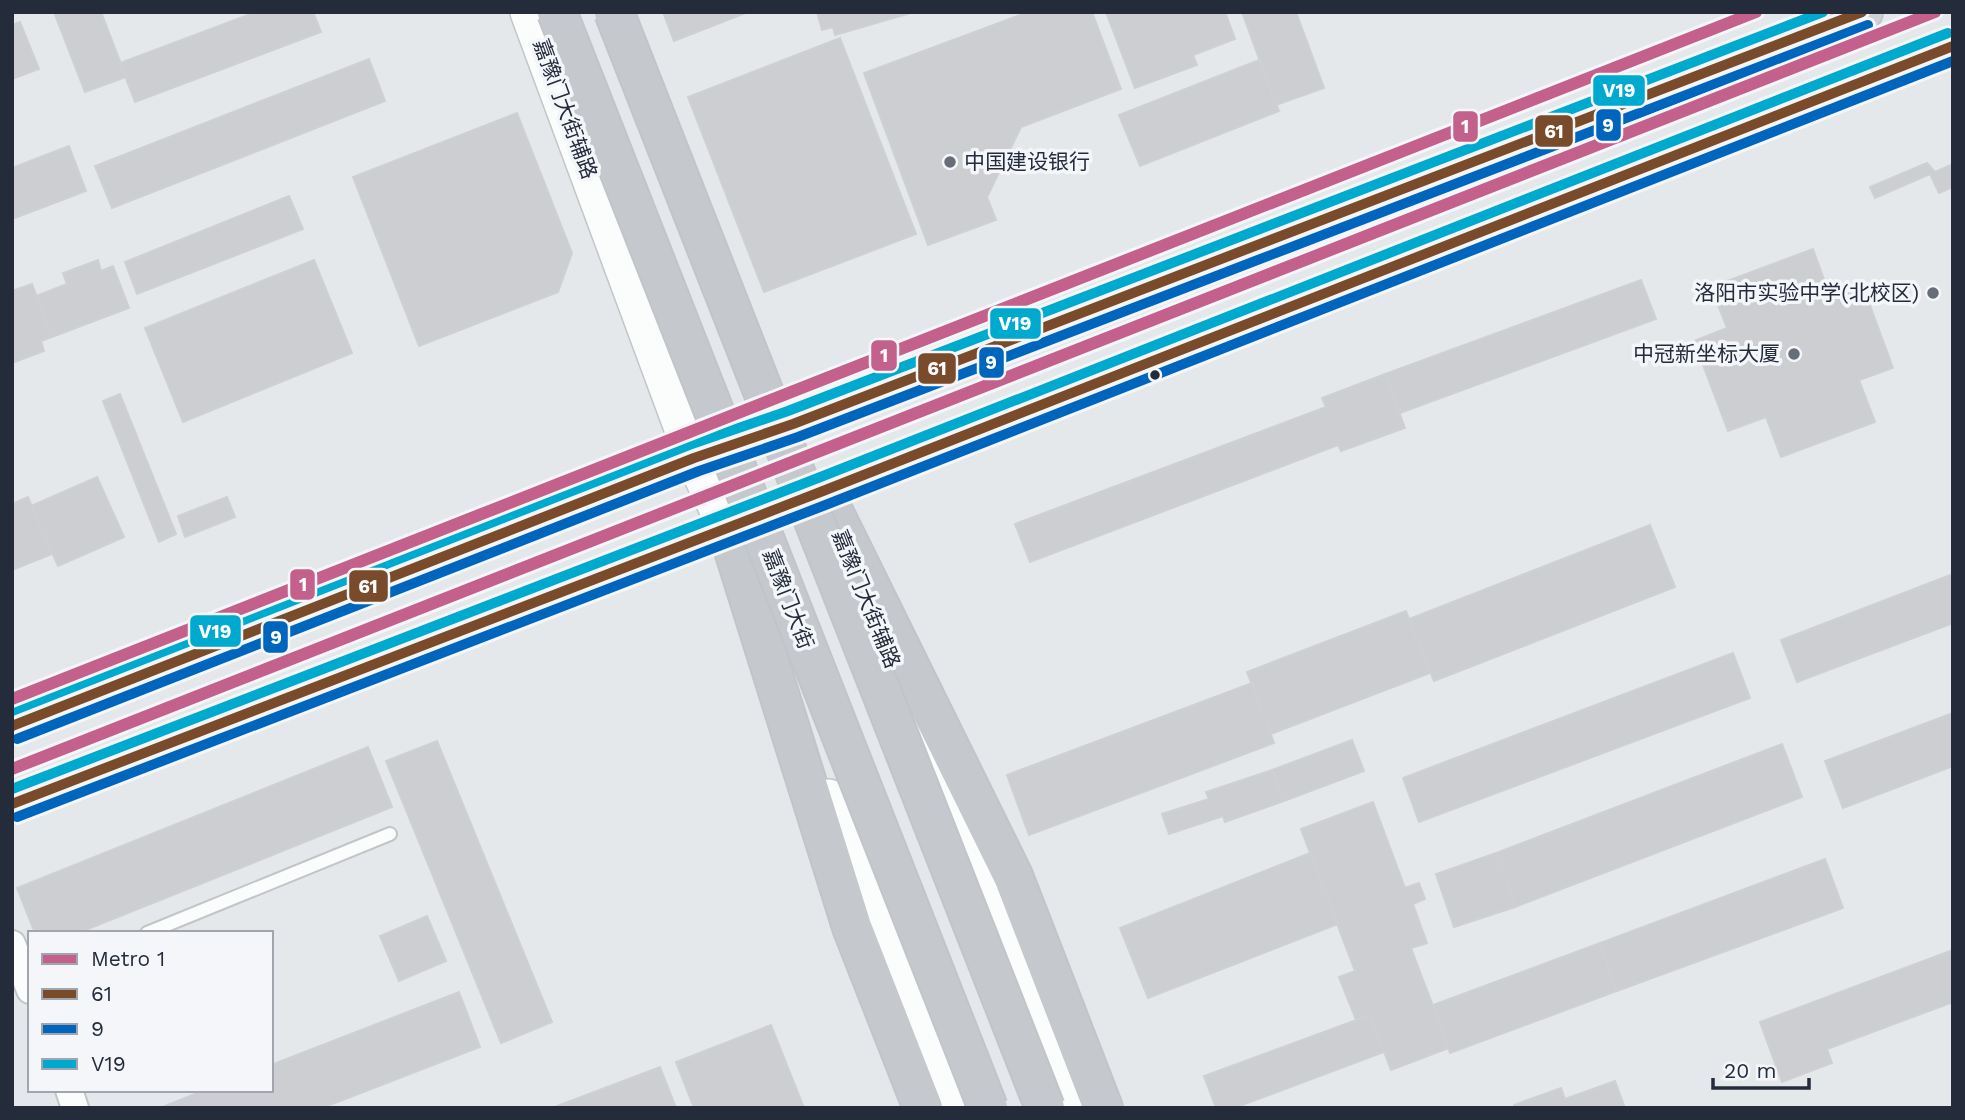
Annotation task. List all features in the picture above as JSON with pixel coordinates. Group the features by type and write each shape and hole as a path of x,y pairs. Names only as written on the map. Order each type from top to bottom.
{"highway":[{"name":"嘉豫门大街","path":"557,12 988,1108"},
{"path":"614,12 1045,1108"},
{"path":"823,491 1013,876 1103,1108"},
{"path":"727,528 852,927 923,1108"}],"main road":[{"name":"嘉豫门大街辅路","path":"529,12 695,458 727,528 946,1108"},
{"name":"嘉豫门大街辅路","path":"629,12 1071,1108"},
{"path":"12,726 695,458 793,424 1863,12"},
{"path":"12,804 823,491 1953,46"}],"street":[{"path":"12,944 25,985"}],"lane":[{"path":"152,931 390,834"}],"building":[{"path":"54,12 101,12 126,77 85,92"},
{"path":"256,12 313,12 321,32 135,102 120,63"},
{"path":"663,12 748,12 674,41"},
{"path":"817,12 914,12 835,35 833,27 822,30"},
{"name":"中国建设银行","path":"1028,12 1092,12 1121,89 1021,127 987,197 996,220 928,245 864,73"},
{"path":"1106,12 1225,12 1235,39 1193,55 1197,65 1135,88"},
{"path":"1242,12 1296,12 1324,88 1276,105"},
{"path":"20,22 39,69 12,79 12,25"},
{"path":"840,38 916,234 764,292 688,97"},
{"path":"369,59 385,101 112,208 95,166"},
{"path":"1259,60 1279,111 1140,166 1119,115"},
{"path":"517,113 572,253 558,292 419,346 353,177"},
{"path":"69,146 86,191 12,219 12,168"},
{"path":"1927,163 1935,172 1951,165 1953,187 1939,193 1930,174 1875,198 1870,187"},
{"path":"289,196 303,229 137,294 125,262"},
{"name":"中冠新坐标大厦","path":"1813,249 1829,293 1861,281 1893,368 1859,380 1875,422 1781,457 1766,417 1728,431 1694,341 1727,328 1711,287"},
{"path":"98,260 101,271 113,266 129,308 52,337 36,296 67,284 63,273"},
{"path":"314,260 352,353 183,422 145,328"},
{"path":"1641,280 1656,319 1400,413 1385,374"},
{"path":"32,284 52,337 41,341 44,351 12,363 12,291"},
{"path":"1385,374 1405,428 1341,451 1338,445 1030,562 1015,524 1326,407 1322,398"},
{"path":"120,394 176,534 159,542 103,401"},
{"path":"97,477 124,537 58,566 31,506"},
{"path":"28,497 52,554 12,570 12,504"},
{"path":"227,497 235,517 185,537 178,516"},
{"path":"1650,525 1675,587 1434,681 1409,619"},
{"path":"1953,574 1953,623 1797,682 1781,640"},
{"path":"1406,611 1430,673 1271,734 1247,672"},
{"path":"1733,653 1750,698 1419,822 1403,778"},
{"path":"1252,683 1274,743 1029,835 1007,775"},
{"path":"1953,713 1953,766 1843,808 1825,761"},
{"path":"1352,740 1364,771 1284,801 1272,770"},
{"path":"437,741 552,1022 501,1043 386,761"},
{"path":"1782,744 1802,797 1515,907 1496,853"},
{"path":"368,747 392,807 83,931 34,931 17,888"},
{"path":"1272,770 1284,801 1225,822 1223,816 1169,834 1162,814 1209,799 1206,792"},
{"path":"1373,802 1405,888 1419,883 1425,899 1413,904 1427,943 1411,948 1449,1048 1391,1070 1370,1015 1356,1020 1339,977 1355,971 1301,829"},
{"path":"1310,853 1338,924 1148,998 1120,928"},
{"path":"1496,853 1515,907 1454,927 1436,874"},
{"path":"1825,859 1843,908 1617,991 1600,943"},
{"path":"427,916 446,961 399,981 380,936"},
{"path":"1600,943 1617,991 1450,1053 1433,1005"},
{"path":"1953,950 1953,1002 1827,1049 1832,1063 1782,1082 1760,1022"},
{"path":"459,992 480,1047 322,1108 160,1108 200,1092 273,1092 273,1064"},
{"path":"1370,1015 1384,1052 1234,1108 1216,1108 1204,1076"},
{"path":"771,1025 804,1108 694,1108 676,1062"},
{"path":"660,1067 676,1108 552,1108"},
{"path":"1615,1081 1625,1108 1515,1108 1514,1105 1561,1088 1565,1099"}],"metro line":[{"name":"1","path":"12,699 1756,12"},
{"name":"1","path":"12,769 1935,12"}],"transit line":[{"name":"V19","path":"12,711 689,445 788,411 1823,12"},
{"name":"61","path":"12,726 694,458 793,424 1862,12"},
{"name":"9","path":"17,739 699,471 798,437 1868,25"},
{"name":"V19","path":"12,789 818,478 1948,33"},
{"name":"61","path":"12,804 823,491 1953,46"},
{"name":"9","path":"17,817 828,504 1953,61"}],"place":[{"name":"中国建设银行","path":"950,162"},
{"name":"洛阳市实验中学(北校区)","path":"1933,293"},
{"name":"中冠新坐标大厦","path":"1794,354"}]}
